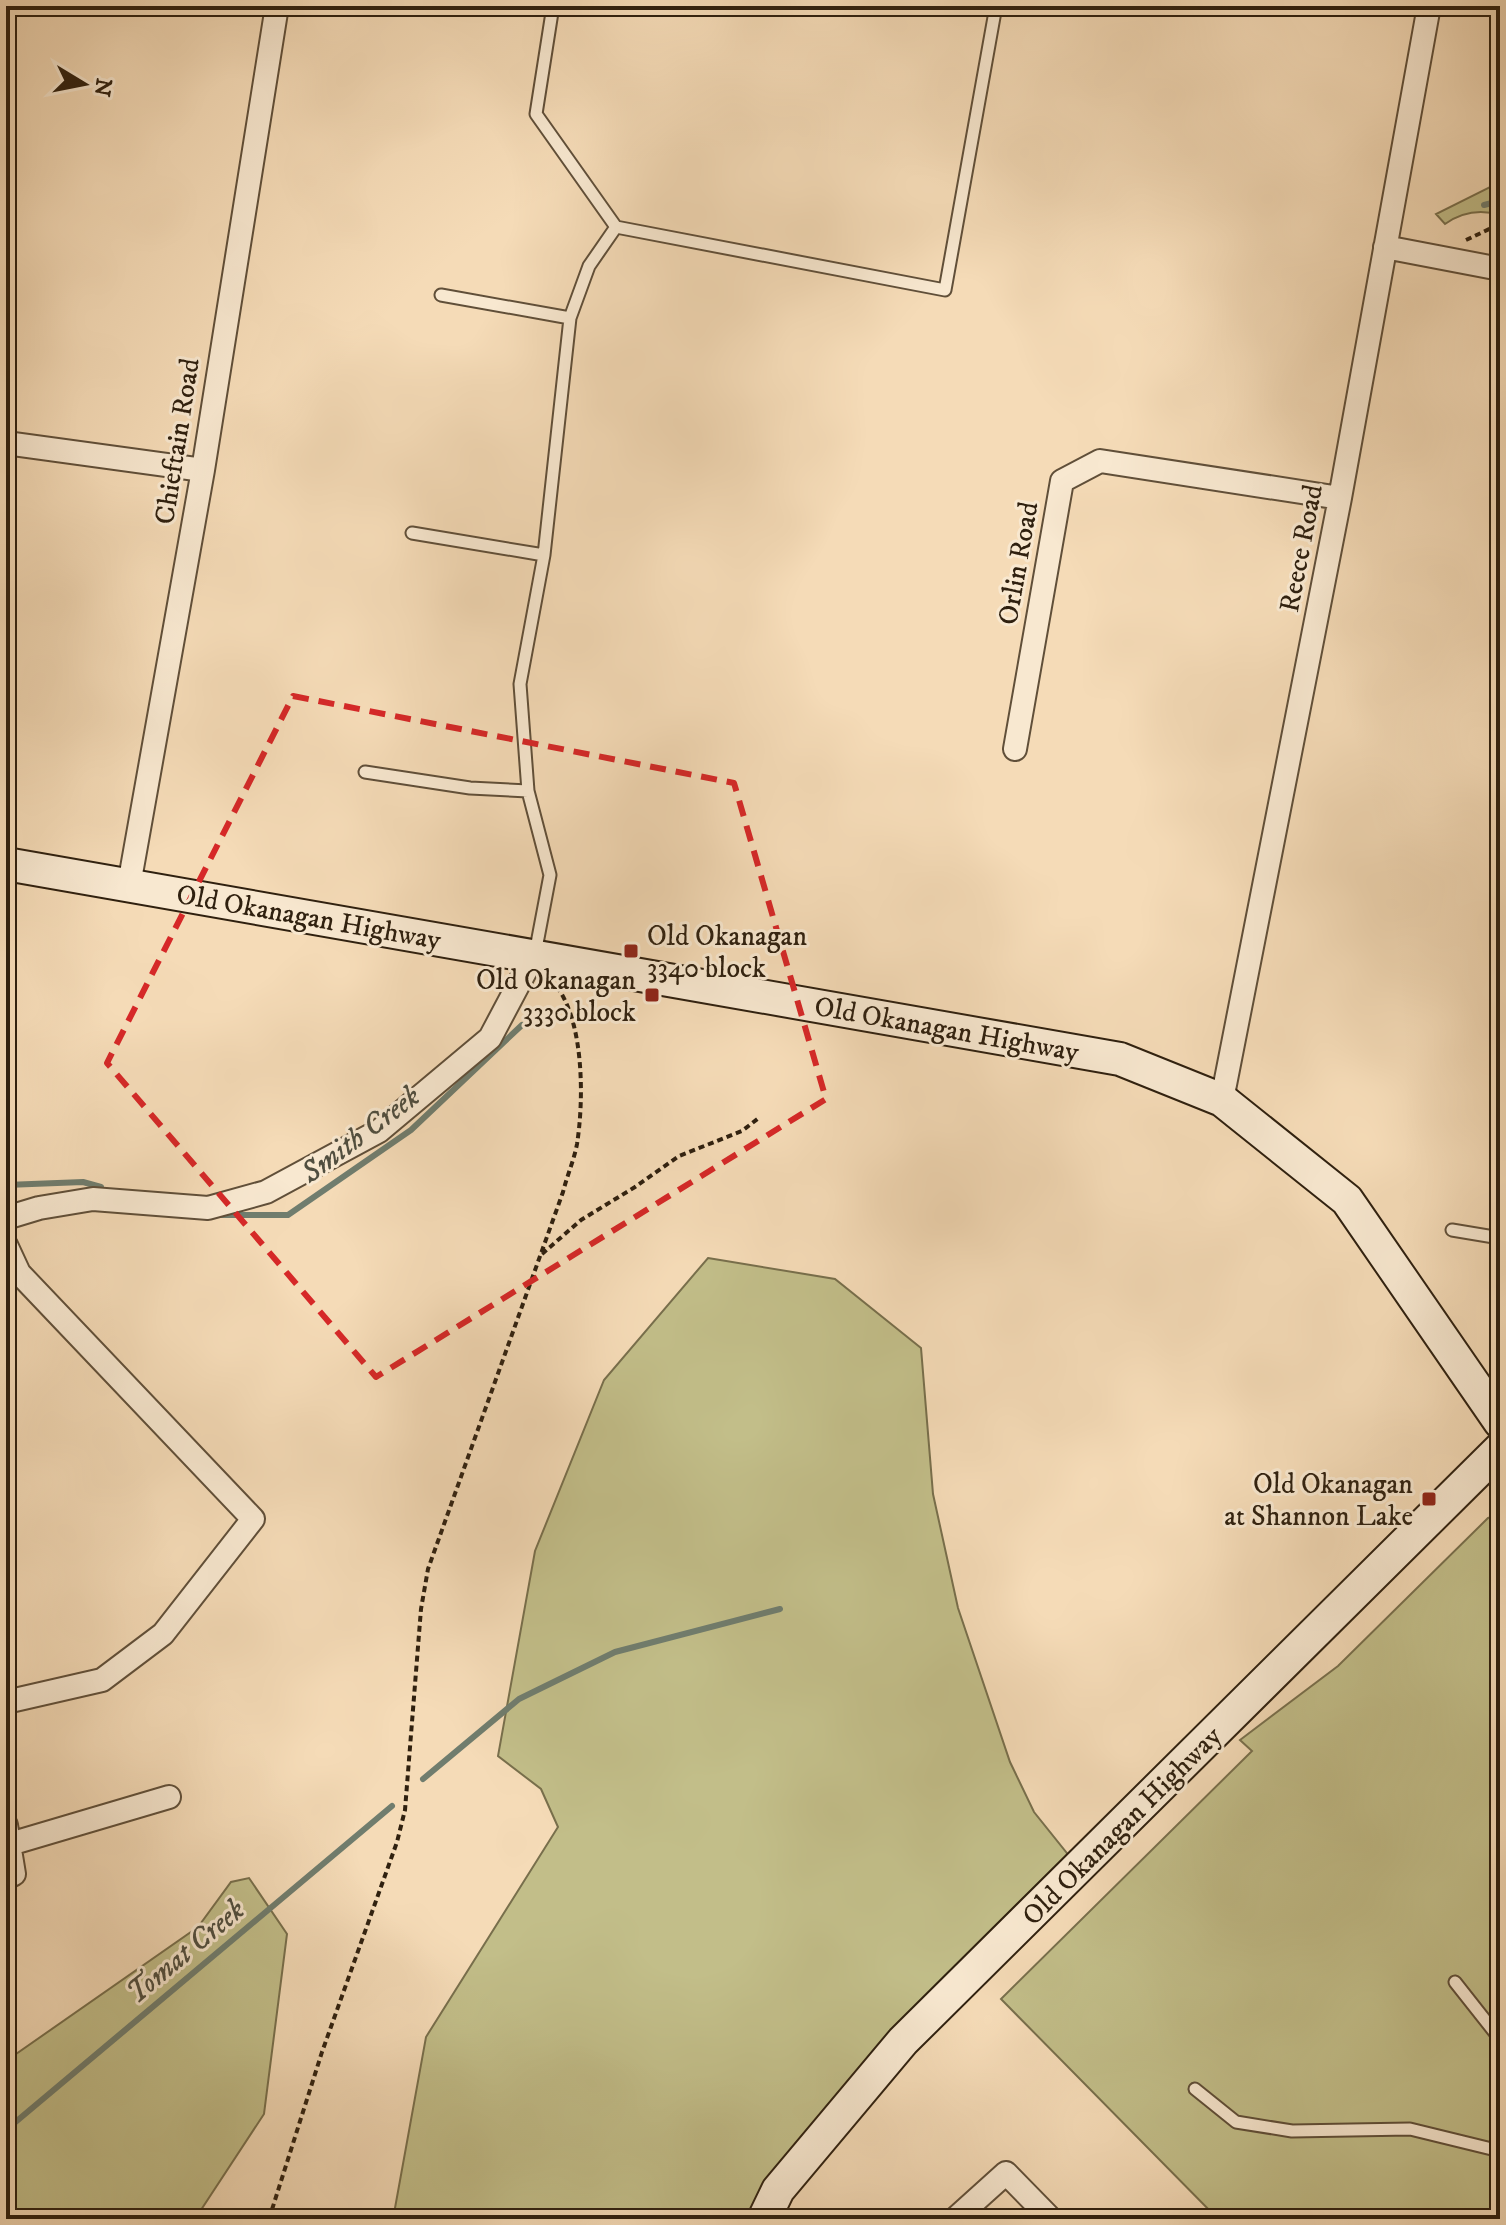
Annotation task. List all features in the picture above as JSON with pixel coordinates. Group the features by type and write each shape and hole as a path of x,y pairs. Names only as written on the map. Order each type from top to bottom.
{"main road":[{"name":"Old Okanagan Highway","path":"6,864 1120,1059 1222,1100 1347,1200 1500,1422"},
{"name":"Old Okanagan Highway","path":"764,2219 778,2190 903,2041 1500,1449"}],"street":[{"name":"Chieftain Road","path":"129,885 203,470 277,6"},
{"name":"Reece Road","path":"1222,1100 1340,498 1429,6"},
{"path":"1385,247 1500,269"},
{"path":"6,443 203,470"},
{"name":"Orlin Road","path":"1015,749 1062,481 1100,461 1340,498"},
{"path":"6,1218 39,1208 93,1199 208,1208 266,1192 379,1131 490,1038 534,955"},
{"path":"6,1245 19,1273 253,1519 163,1634 102,1680 6,1702"},
{"path":"6,1878 14,1874 8,1834 169,1797"},
{"path":"955,2219 1006,2173 1051,2219"}],"lane":[{"path":"553,6 536,114 616,227 945,290 996,6"},
{"path":"534,955 550,875 528,791 520,684 544,555 570,318 589,266 616,227"},
{"path":"441,295 570,318"},
{"path":"412,533 544,555"},
{"path":"365,772 470,788 528,791"},
{"path":"1452,1230 1500,1238"},
{"path":"1455,1982 1500,2039"},
{"path":"1195,2089 1236,2122 1292,2131 1410,2129 1500,2151"}],"path":[{"path":"269,2219 322,2052 403,1821 410,1776 421,1609 428,1569 577,1145 580,1095 577,1044 564,996 534,955"},
{"path":"540,1256 581,1220 679,1156 742,1131 760,1117"}],"highlighted area":[{"path":"293,696 734,783 826,1099 376,1377 107,1063"}],"shaded area":[{"path":"1500,182 1500,215 1471,213 1445,224 1436,214"},
{"path":"708,1258 835,1279 921,1348 933,1494 958,1608 1010,1762 1034,1812 1078,1867 836,2126 775,2219 393,2219 426,2037 558,1827 541,1789 498,1756 535,1551 604,1380"},
{"path":"1500,1515 1500,2219 1218,2219 1001,1999 1252,1751 1240,1740 1338,1666 1488,1518"},
{"path":"249,1878 287,1934 264,2114 195,2219 6,2219 6,2061 198,1927 231,1882"}],"waterway":[{"name":"Smith Creek","path":"1484,205 1500,201"},
{"name":"Smith Creek","path":"217,1215 288,1215 411,1130 522,1025"},
{"name":"Smith Creek","path":"6,1185 83,1182 101,1187"},
{"name":"Tomat Creek","path":"423,1779 519,1699 615,1652 780,1609"},
{"name":"Tomat Creek","path":"6,2130 392,1806"}],"place":[{"name":"Old Okanagan 3340 block","path":"631,951"},
{"name":"Old Okanagan 3330 block","path":"652,995"},
{"name":"Old Okanagan at Shannon Lake","path":"1429,1499"}]}
